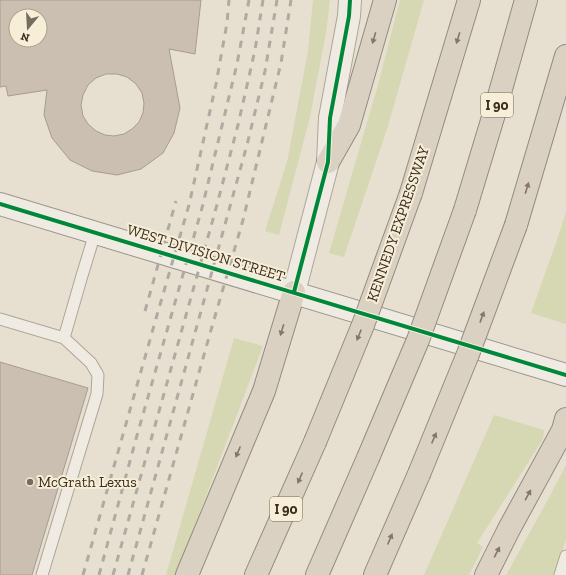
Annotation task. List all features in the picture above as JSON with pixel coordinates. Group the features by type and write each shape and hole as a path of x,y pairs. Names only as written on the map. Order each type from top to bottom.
{"highway":[{"path":"328,162 349,125 385,0"},
{"name":"KENNEDY EXPRESSWAY","path":"256,575 315,442 363,325 411,194 469,0"},
{"name":"I 90","path":"317,575 418,340 465,210 526,0"},
{"path":"375,575 468,354 516,225 566,56"},
{"path":"187,575 264,391 294,292"},
{"path":"486,575 509,529 563,430 566,419"}],"main road":[{"path":"294,292 328,162 330,118 349,16 350,0"},
{"name":"WEST DIVISION STREET","path":"0,204 566,375"}],"lane":[{"path":"64,338 95,232"},
{"path":"0,319 64,338 91,363 98,375 97,394 42,575"},
{"path":"560,575 566,556"}],"green space":[{"path":"313,0 330,0 326,33 310,117 279,235 265,231 287,162 308,51"},
{"path":"400,0 424,0 388,126 344,257 329,253 378,85"},
{"path":"566,212 566,324 531,313"},
{"path":"234,338 263,346 176,575 166,575"},
{"path":"494,415 544,430 543,439 477,543 483,547 469,575 424,575"},
{"path":"566,465 566,539 555,575 506,575 545,505"}],"building":[{"path":"0,0 201,0 195,54 169,49 180,108 174,133 163,153 141,169 117,175 92,171 70,160 52,138 44,115 47,90 8,96 6,86 0,87","holes":["106,74 117,74 127,77 136,84 142,93 144,103 143,113 139,122 124,134 114,136 105,135 96,131 88,124 83,116 81,105 83,95 88,85 96,78"]},
{"name":"McGrath Lexus","path":"0,362 88,388 32,575 0,575"}],"railway":[{"path":"83,575 189,205 216,84 227,23 229,0"},
{"path":"99,575 202,208 237,64 249,0"},
{"path":"113,575 238,125 255,50 263,0"},
{"path":"128,575 247,145 265,71 277,0"},
{"path":"142,575 243,220 281,63 291,0"},
{"path":"145,311 176,201"}],"cycle path":[{"path":"294,292 328,162 330,118 349,16 350,0"},
{"path":"0,204 566,375"}],"place":[{"name":"McGrath Lexus","path":"30,482"}]}
